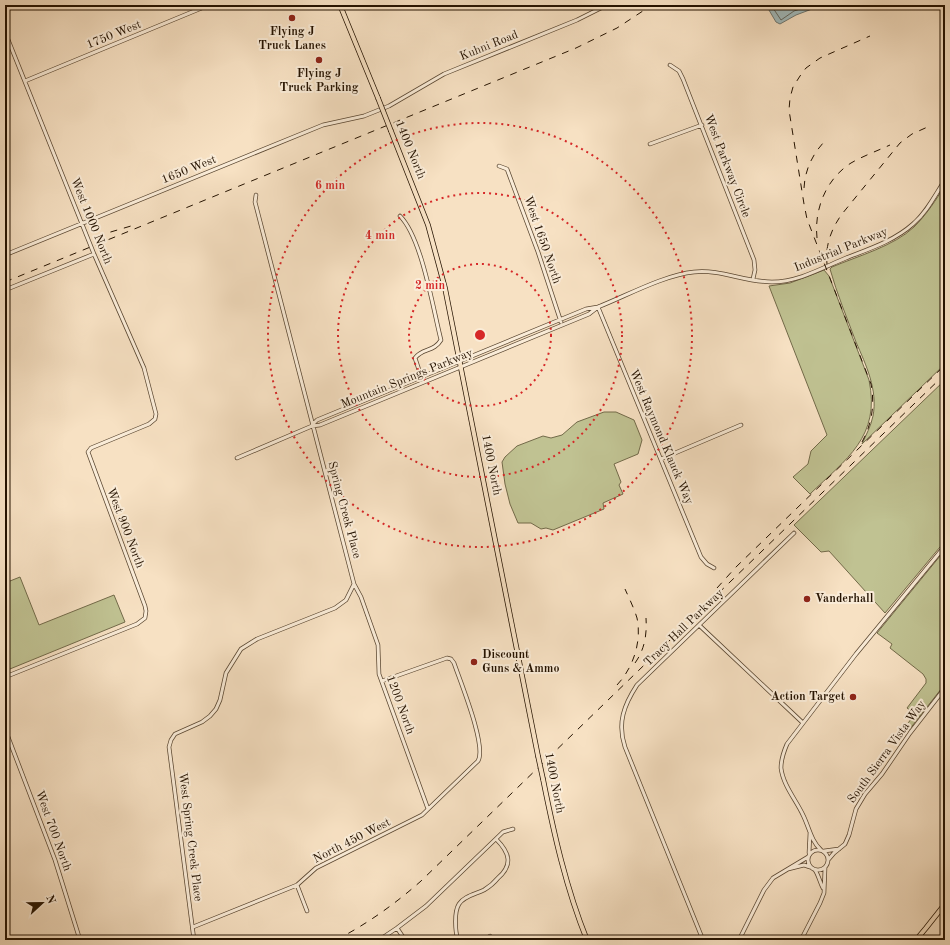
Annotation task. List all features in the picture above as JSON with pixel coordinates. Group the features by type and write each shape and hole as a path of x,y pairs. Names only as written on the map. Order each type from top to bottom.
{"main road":[{"name":"1400 North","path":"340,5 418,196 435,249 445,288 460,361 553,829 570,894 586,940"},
{"path":"916,940 945,904"}],"street":[{"name":"1750 West","path":"25,81 209,5"},
{"name":"Kuhni Road","path":"382,109 405,98 444,74 576,20 607,5"},
{"name":"West 1000 North","path":"5,32 94,254 144,368 156,417 153,422 92,448 88,452"},
{"name":"West Parkway Circle","path":"670,64 679,71 702,125 754,260 755,270 753,279"},
{"name":"1650 West","path":"5,255 323,125 364,116 382,109"},
{"path":"650,144 702,125"},
{"name":"West 1650 North","path":"499,166 507,169 562,325"},
{"name":"Industrial Parkway","path":"598,307 667,278 687,273 712,272 766,282 785,281 804,276 894,238 910,227 922,215 945,180"},
{"name":"Spring Creek Place","path":"256,195 254,202 354,584"},
{"path":"400,216 406,222 418,248 441,340 438,346 418,354 415,358 424,382"},
{"path":"5,290 94,254"},
{"name":"Mountain Springs Parkway","path":"312,426 317,420 586,309 598,307"},
{"name":"Mountain Springs Parkway","path":"237,458 591,313 598,307"},
{"name":"West Raymond Klauck Way","path":"598,307 701,557 707,564 714,568"},
{"path":"661,459 741,426"},
{"name":"West 900 North","path":"5,677 144,620 146,611 88,452"},
{"name":"Tracy Hall Parkway","path":"703,940 627,753 622,738 621,724 628,699 638,685 794,533"},
{"path":"823,888 825,883 825,868 828,860 827,854 818,846 810,833 804,816 784,779 781,767 782,756 787,744 802,723 856,654 945,546"},
{"name":"1200 North","path":"354,584 361,597 378,645 379,674 428,809"},
{"name":"West Spring Creek Place","path":"194,940 169,747 172,737 178,732 202,722 213,713 220,700 226,673 241,649 257,639 335,608 346,600 354,584"},
{"path":"700,626 802,723"},
{"name":"North 450 West","path":"193,928 297,886 316,868 422,815 475,763 480,755 477,733 470,707 454,663 451,659 447,658 382,681"},
{"name":"South Sierra Vista Way","path":"828,860 848,840 856,809 863,798 945,688"},
{"name":"West 700 North","path":"5,729 55,860 80,940"},
{"path":"379,940 426,906 503,832 513,828"},
{"path":"810,833 807,860 810,867"},
{"path":"458,940 455,927 459,904 465,899 491,886 504,873 508,865 504,848 496,839"},
{"path":"739,940 764,890 773,878 814,850 823,851 839,849"},
{"path":"788,869 804,865 815,870 824,893 801,940"},
{"path":"815,870 825,868"},
{"path":"297,886 307,911"},
{"path":"397,928 405,940"},
{"path":"484,940 490,936 493,940"}],"green space":[{"path":"945,185 945,364 862,444 870,427 873,416 874,397 867,369 842,306 830,269 886,245 906,234 923,217"},
{"path":"824,270 829,276 869,380 871,400 870,417 865,432 858,445 848,458 810,494 793,477 808,464 811,451 827,435 769,286 790,283"},
{"path":"945,380 945,541 885,613 829,551 821,552 794,525"},
{"path":"604,412 616,412 634,420 642,440 638,454 614,464 621,482 619,485 623,494 603,503 604,509 553,530 546,528 541,529 531,523 518,523 510,504 505,484 502,462 505,457 517,446 543,436 551,438 562,435 577,422"},
{"path":"945,550 945,684 909,730 905,727 915,714 907,708 926,683 926,679 923,674 890,648 892,644 877,633"},
{"path":"20,577 39,625 114,595 125,622 5,671 5,583"}],"water":[{"path":"766,5 818,5 780,24 776,22"}],"railway":[{"path":"5,282 576,48 617,28 652,5"},
{"path":"862,442 872,414 873,399 871,384 807,219 789,110 793,87 806,68 820,58 870,36"},
{"path":"827,264 828,244 835,226 842,214 900,143 912,134 932,125"},
{"path":"804,188 810,163 824,142"},
{"path":"817,238 820,206 828,186 835,177 851,163 890,145"},
{"path":"97,236 131,226"},
{"path":"717,588 736,567 945,365"},
{"path":"336,940 380,913 421,881 945,374"},
{"path":"617,685 628,671 632,663 638,636 637,618 625,589"},
{"path":"635,663 645,641 646,618"}],"place":[{"name":"Flying J Truck Lanes","path":"292,18"},
{"name":"Flying J Truck Parking","path":"319,60"},
{"name":"Vanderhall","path":"807,599"},
{"name":"Discount Guns & Ammo","path":"474,662"},
{"name":"Action Target","path":"853,697"}]}
